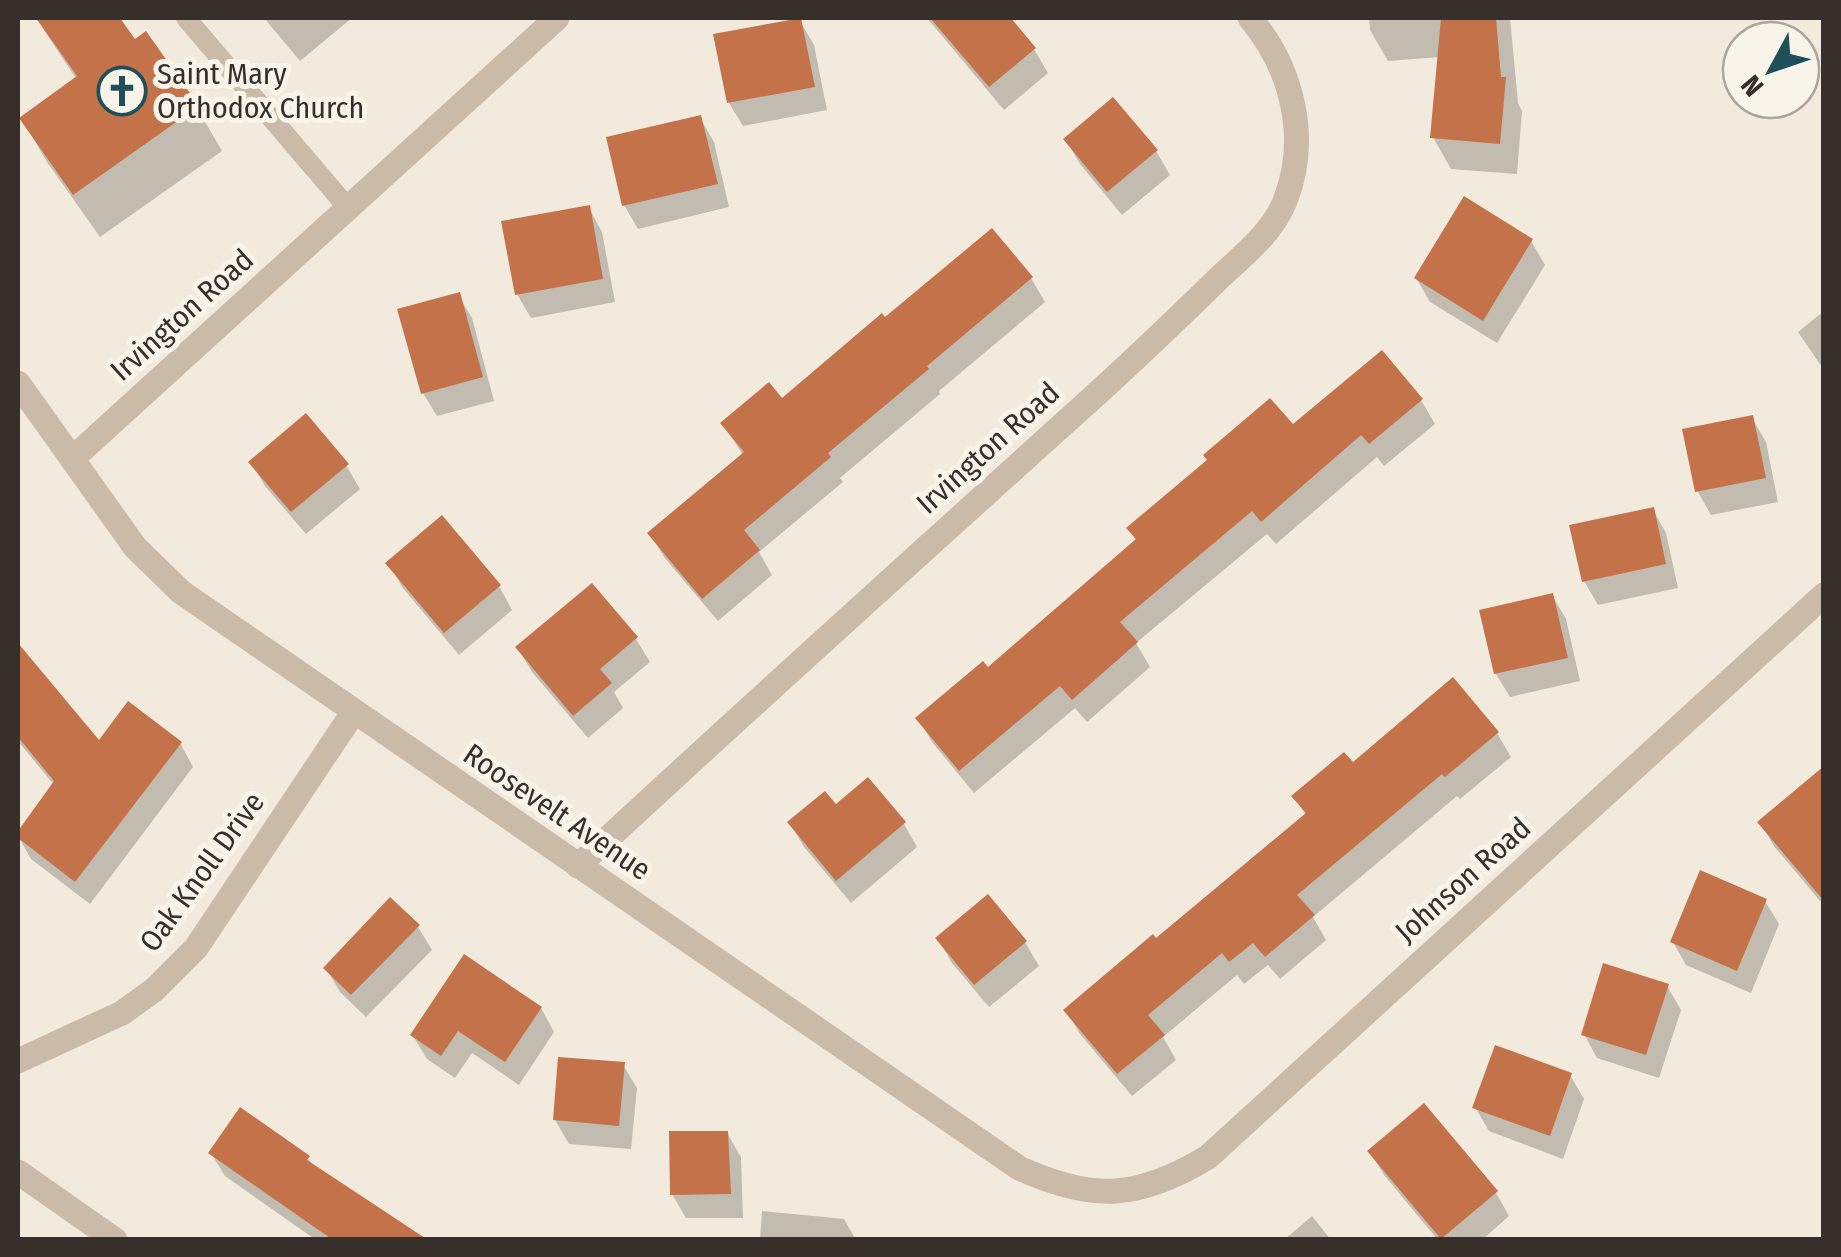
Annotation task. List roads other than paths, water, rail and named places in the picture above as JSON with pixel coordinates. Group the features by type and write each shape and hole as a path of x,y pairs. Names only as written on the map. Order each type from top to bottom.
{"street":[{"name":"Irvington Road","path":"72,459 557,18"},
{"name":"Irvington Road","path":"578,866 1154,341 1266,232 1284,204 1294,168 1295,121 1287,78 1270,42 1250,18"},
{"name":"Roosevelt Avenue","path":"18,383 135,547 181,592 1020,1168 1059,1186 1102,1192 1133,1190"},
{"name":"Johnson Road","path":"1133,1190 1178,1175 1208,1156 1824,595"},
{"name":"Oak Knoll Drive","path":"18,1061 122,1013 154,990 196,948 354,712"},
{"path":"18,1172 115,1240"}],"lane":[{"path":"186,18 348,208"}],"place":[{"name":"Saint Mary Orthodox Church","path":"122,91"}]}
